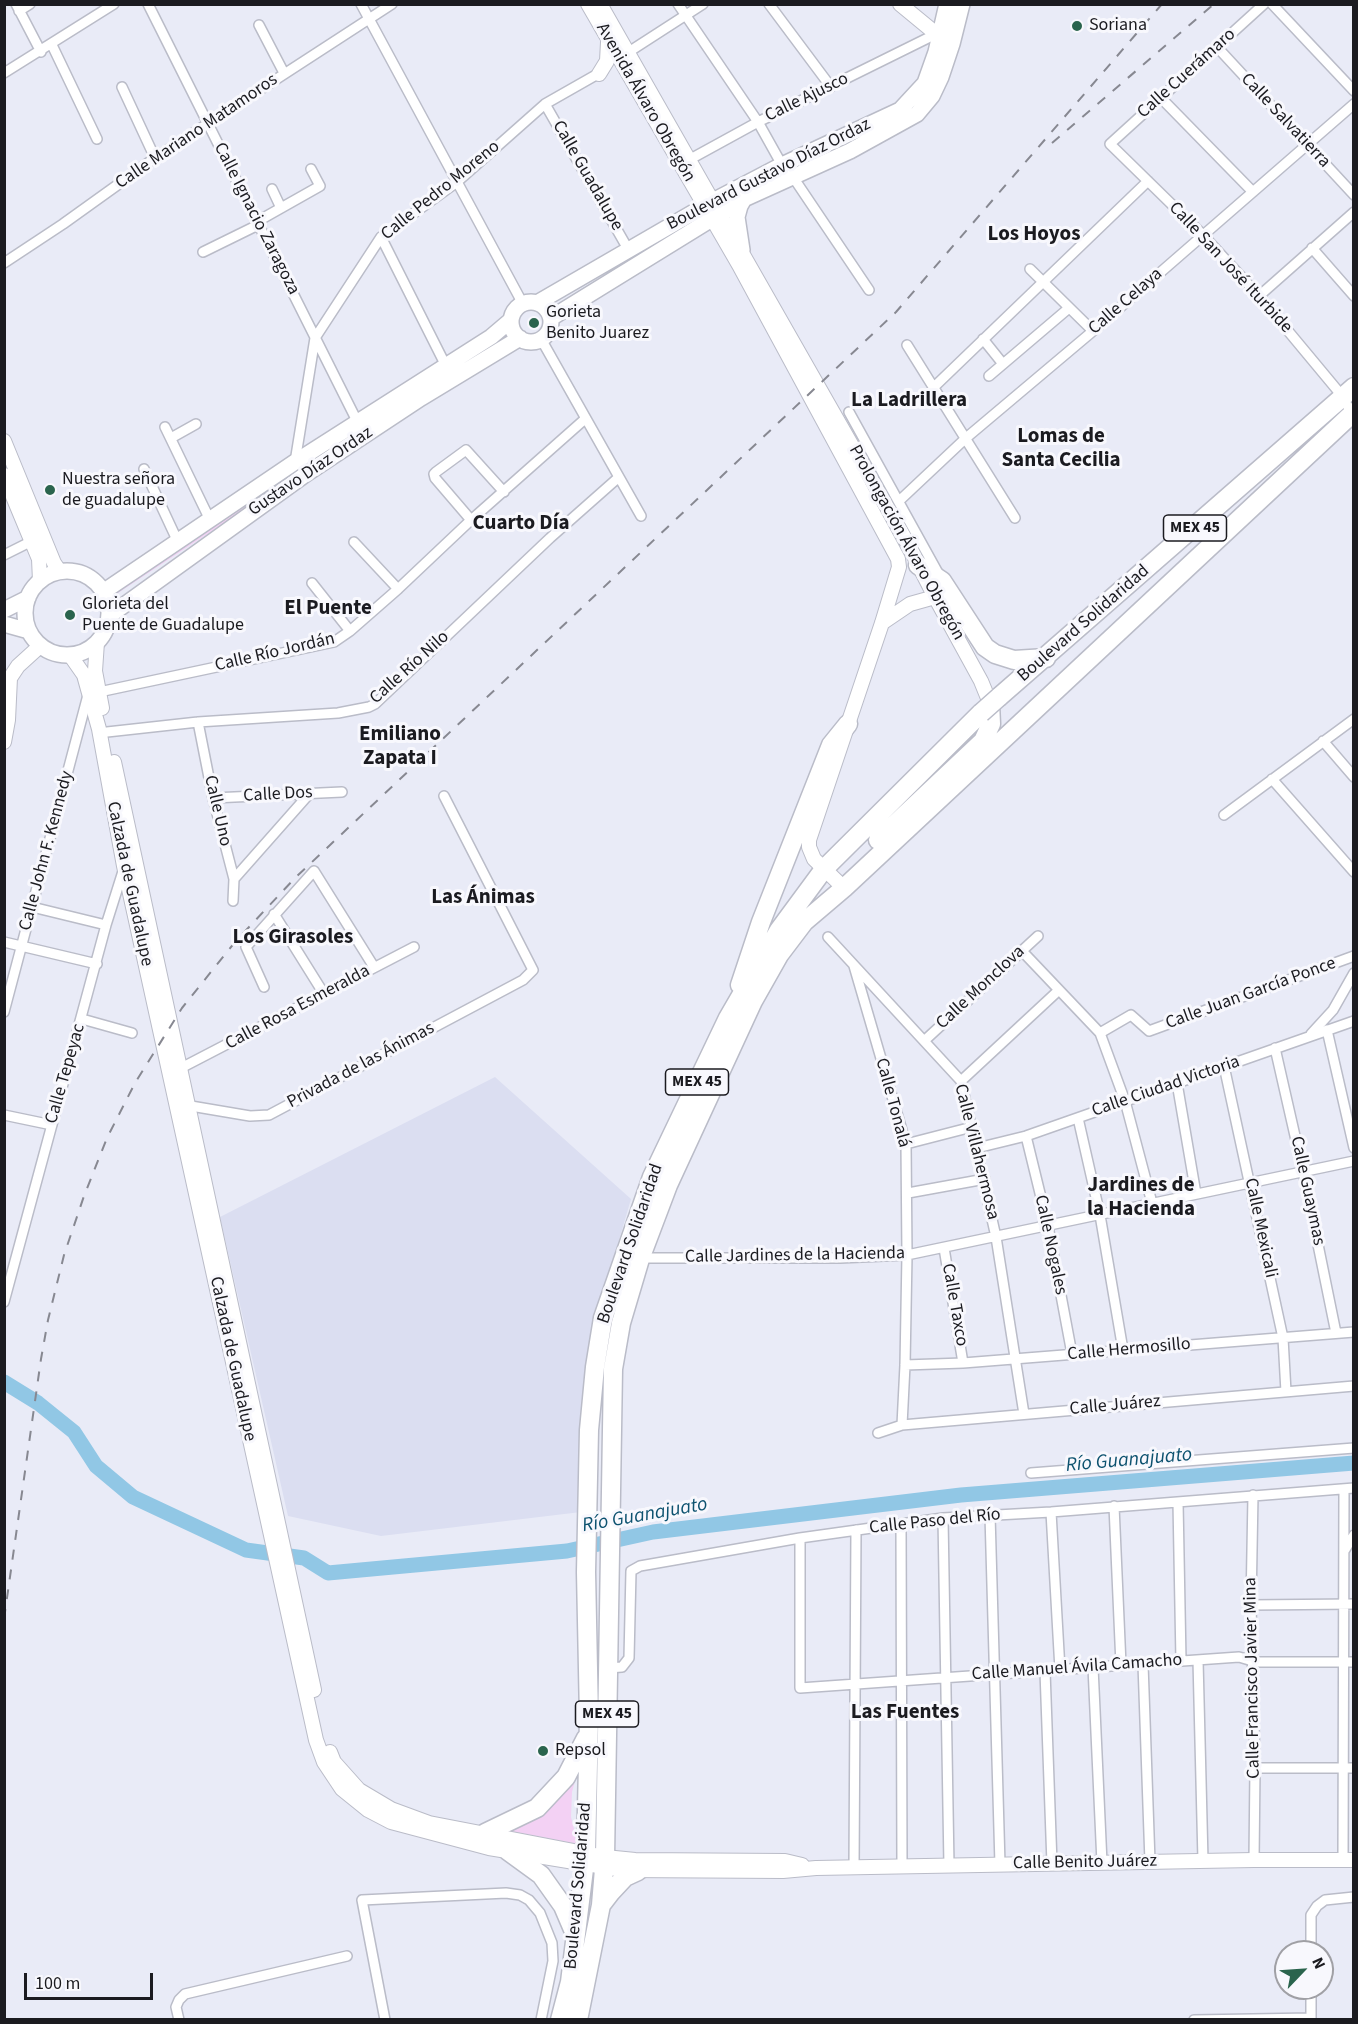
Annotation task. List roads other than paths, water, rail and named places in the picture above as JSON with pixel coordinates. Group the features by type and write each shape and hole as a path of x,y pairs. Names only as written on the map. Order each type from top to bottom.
{"highway":[{"name":"Boulevard Solidaridad","path":"578,2019 601,1905 605,1862 612,1369 632,1257 652,1177 728,1018 779,930 824,869 990,704 1046,658 1348,392"},
{"name":"Boulevard Solidaridad","path":"560,2019 570,1982 585,1859 589,1734 586,1532 589,1430 595,1367 603,1318 672,1178 764,978 804,922 844,888 1353,415"},
{"path":"918,565 985,647 994,654 1014,660 1046,658"},
{"path":"844,888 857,861 901,816 983,741 992,724 990,704"},
{"path":"728,1018 761,922 831,745 848,724"},
{"path":"485,1833 537,1808 566,1777 589,1734"},
{"path":"508,1851 541,1875 564,1906 576,1935"},
{"path":"601,1905 625,1877 638,1871"}],"main road":[{"name":"Boulevard Gustavo Díaz Ordaz","path":"551,318 782,165 900,110 925,83 947,4"},
{"name":"Boulevard Gustavo Díaz Ordaz","path":"530,303 628,249 850,151 917,114 932,96 941,77 962,4"},
{"path":"742,250 737,217 744,199"},
{"path":"530,303 546,309 551,318 549,330 541,339 530,342 520,338 513,330 511,320 517,308 530,303"},
{"name":"Gustavo Díaz Ordaz","path":"103,592 295,462 498,332 511,320"},
{"name":"Gustavo Díaz Ordaz","path":"108,616 306,474 421,398 520,338"},
{"path":"60,572 73,572 84,575 95,582 103,592 108,616 105,630 97,642 85,651 70,655 50,651 40,646 29,631 25,609 28,598 40,581 60,572"},
{"path":"4,610 28,598"},
{"path":"4,624 29,631"}],"street":[{"path":"30,4 18,8 41,52"},
{"path":"4,73 41,52 114,4"},
{"name":"Calle Ignacio Zaragoza","path":"148,4 358,423"},
{"path":"361,4 457,182 530,303"},
{"name":"Calle Mariano Matamoros","path":"4,263 63,224 154,158 392,4"},
{"name":"Avenida Álvaro Obregón","path":"588,4 607,40 623,56"},
{"name":"Avenida Álvaro Obregón","path":"600,4 623,56 813,388"},
{"path":"678,4 758,122 782,165"},
{"name":"Calle Pedro Moreno","path":"295,462 315,338 381,237 457,182 545,104 599,74 703,4"},
{"path":"769,4 831,87"},
{"path":"900,4 938,36"},
{"name":"Calle Cuerámaro","path":"1110,144 1263,4"},
{"path":"1272,4 1353,91"},
{"path":"259,25 284,72"},
{"name":"Calle Ajusco","path":"684,162 758,122 938,36"},
{"path":"599,74 607,61 609,48 607,40"},
{"path":"52,45 96,139"},
{"name":"Calle Salvatierra","path":"1217,47 1353,195"},
{"path":"122,87 154,158"},
{"path":"1161,98 1253,192"},
{"name":"Calle Guadalupe","path":"545,104 628,249"},
{"name":"Calle Celaya","path":"899,501 966,438 1093,331 1353,104"},
{"name":"Calle San José Iturbide","path":"1110,144 1203,235 1348,392 1353,415"},
{"path":"203,252 320,186 311,169"},
{"path":"793,177 869,290"},
{"path":"934,387 1148,181"},
{"path":"272,189 281,208"},
{"name":"Avenida Álvaro Obregón","path":"712,210 742,250 813,388"},
{"path":"1259,296 1353,212"},
{"path":"381,237 446,366"},
{"path":"1312,248 1353,296"},
{"path":"1030,269 1093,331"},
{"path":"989,376 1069,308"},
{"path":"541,339 641,516"},
{"path":"983,339 1003,364"},
{"path":"907,345 1015,518"},
{"name":"Prolongación Álvaro Obregón","path":"813,388 913,540 918,565"},
{"name":"Prolongación Álvaro Obregón","path":"813,388 896,552 899,567 882,624"},
{"path":"844,888 811,854 809,840 882,624 910,604 938,589 913,540 899,501 849,412"},
{"name":"Calle Río Jordán","path":"94,691 334,642 398,589 471,520 585,419"},
{"path":"171,438 196,424"},
{"path":"165,427 210,520"},
{"path":"4,441 54,563 60,572"},
{"path":"471,520 435,478 435,472 466,450 504,492"},
{"path":"144,468 178,542"},
{"path":"4,474 39,559 40,581"},
{"name":"Calle Río Nilo","path":"107,732 198,722 338,713 369,707 375,704 550,538 619,477"},
{"path":"4,555 32,541"},
{"path":"354,542 398,589"},
{"path":"312,583 350,631"},
{"name":"Prolongación Álvaro Obregón","path":"938,589 990,704"},
{"name":"Calzada de Guadalupe","path":"97,642 94,660 94,691 124,866 183,1105 276,1538 324,1738 334,1761 359,1790 391,1809 429,1823 485,1833 585,1859"},
{"path":"4,742 7,680 18,666 40,646"},
{"name":"Calzada de Guadalupe","path":"70,655 94,691 107,732 181,1068 183,1105"},
{"name":"Calle John F. Kennedy","path":"4,1012 94,691"},
{"path":"1224,815 1353,718"},
{"name":"Calle Uno","path":"198,722 213,798 234,879 233,901"},
{"path":"1323,741 1353,777"},
{"path":"1272,779 1353,872"},
{"name":"Calle Dos","path":"213,798 342,792"},
{"path":"234,879 310,794"},
{"name":"Privada de las Ánimas","path":"183,1105 250,1116 269,1115 523,980 533,970 444,796"},
{"name":"Calle Tepeyac","path":"4,1302 106,925 132,846"},
{"path":"264,987 246,947 314,871 374,968"},
{"path":"32,907 106,925"},
{"path":"274,914 324,994"},
{"name":"Calle Monclova","path":"924,1041 1038,936"},
{"name":"Calle Villahermosa","path":"828,937 961,1081 985,1179 996,1237 1024,1414"},
{"path":"4,942 97,964"},
{"name":"Calle Rosa Esmeralda","path":"181,1068 414,947"},
{"path":"1022,951 1100,1033 1125,1101 1152,1203"},
{"name":"Calle Juan García Ponce","path":"1100,1033 1131,1014 1149,1031 1353,956"},
{"name":"Calle Tonalá","path":"853,964 906,1144 908,1193 902,1425"},
{"path":"1307,1038 1333,1010 1353,973"},
{"path":"961,1081 1059,990"},
{"path":"82,1019 132,1033"},
{"name":"Calle Ciudad Victoria","path":"977,1148 1026,1136 1353,1021"},
{"path":"1327,1030 1353,1148"},
{"name":"Calle Guaymas","path":"1275,1048 1336,1334"},
{"name":"Calle Mexicali","path":"1224,1066 1283,1338 1286,1392"},
{"path":"1177,1083 1196,1194"},
{"path":"4,1114 52,1125"},
{"path":"1078,1118 1100,1215 1123,1350"},
{"path":"906,1144 972,1127"},
{"name":"Calle Nogales","path":"1026,1136 1048,1226 1072,1354"},
{"name":"Calle Jardines de la Hacienda","path":"632,1257 829,1258 907,1255 1353,1161"},
{"path":"908,1193 985,1179"},
{"name":"Calle Taxco","path":"944,1248 963,1363"},
{"name":"Calle Hermosillo","path":"905,1365 963,1363 1353,1332"},
{"name":"Calle Juárez","path":"878,1433 902,1425 1353,1386"},
{"path":"1031,1473 1353,1448"},
{"path":"1348,1860 1349,1662 1343,1604 1343,1552 1349,1488"},
{"name":"Calle Paso del Río","path":"608,1668 622,1667 629,1658 631,1571 640,1566 800,1538 944,1518 1051,1512 1349,1488"},
{"name":"Calle Francisco Javier Mina","path":"1252,1495 1254,1860"},
{"path":"1178,1502 1181,1661"},
{"path":"1114,1506 1121,1665"},
{"path":"1051,1512 1060,1670"},
{"path":"990,1515 1000,1865"},
{"path":"944,1518 949,1866"},
{"path":"901,1525 902,1867"},
{"path":"854,1867 856,1530"},
{"path":"1343,1552 1353,1535"},
{"name":"Calle Manuel Ávila Camacho","path":"800,1538 800,1688 1239,1657 1252,1660 1349,1662"},
{"name":"Calzada de Guadalupe","path":"286,1582 316,1740 324,1762 342,1789 368,1810 391,1822 508,1851 605,1862"},
{"path":"1251,1605 1353,1604"},
{"path":"1198,1660 1203,1861"},
{"path":"1143,1664 1150,1862"},
{"path":"1093,1667 1102,1863"},
{"path":"1045,1671 1052,1864"},
{"path":"1255,1768 1348,1768"},
{"name":"Calle Benito Juárez","path":"605,1862 635,1860 785,1861 816,1868"},
{"name":"Calle Benito Juárez","path":"605,1862 638,1871 783,1871 854,1867 1348,1860"},
{"path":"385,2019 362,1900 506,1893 520,1895 529,1900 540,1913 552,1943 553,1961 541,2019"},
{"path":"1311,1940 1311,1915 1317,1906 1326,1900 1353,1897"},
{"path":"179,2019 176,2007 185,1994 347,1956"},
{"path":"1194,2019 1311,2019 1311,2000"}],"waterway":[{"name":"Río Guanajuato","path":"4,1382 38,1403 74,1432 96,1466 133,1497 246,1550 304,1558 328,1573 567,1551 653,1532 961,1495 1354,1463"}],"railway":[{"path":"4,1619 41,1359 64,1255 107,1138 135,1083 182,1008 235,942 295,878 896,312 1162,4"},
{"path":"1052,143 1214,4"}],"place":[{"name":"Soriana","path":"1077,26"},
{"name":"Gorieta Benito Juarez","path":"534,323"},
{"name":"Nuestra señora de guadalupe","path":"50,490"},
{"name":"Glorieta del Puente de Guadalupe","path":"70,615"},
{"name":"Repsol","path":"543,1751"}],"district":[{"name":"Los Hoyos","path":"1034,235"},
{"name":"La Ladrillera","path":"909,401"},
{"name":"Lomas de Santa Cecilia","path":"1061,449"},
{"name":"Cuarto Día","path":"521,524"},
{"name":"El Puente","path":"328,609"},
{"name":"Emiliano Zapata I","path":"400,747"},
{"name":"Las Ánimas","path":"483,898"},
{"name":"Los Girasoles","path":"293,938"},
{"name":"Jardines de la Hacienda","path":"1141,1198"},
{"name":"Las Fuentes","path":"905,1713"}]}
